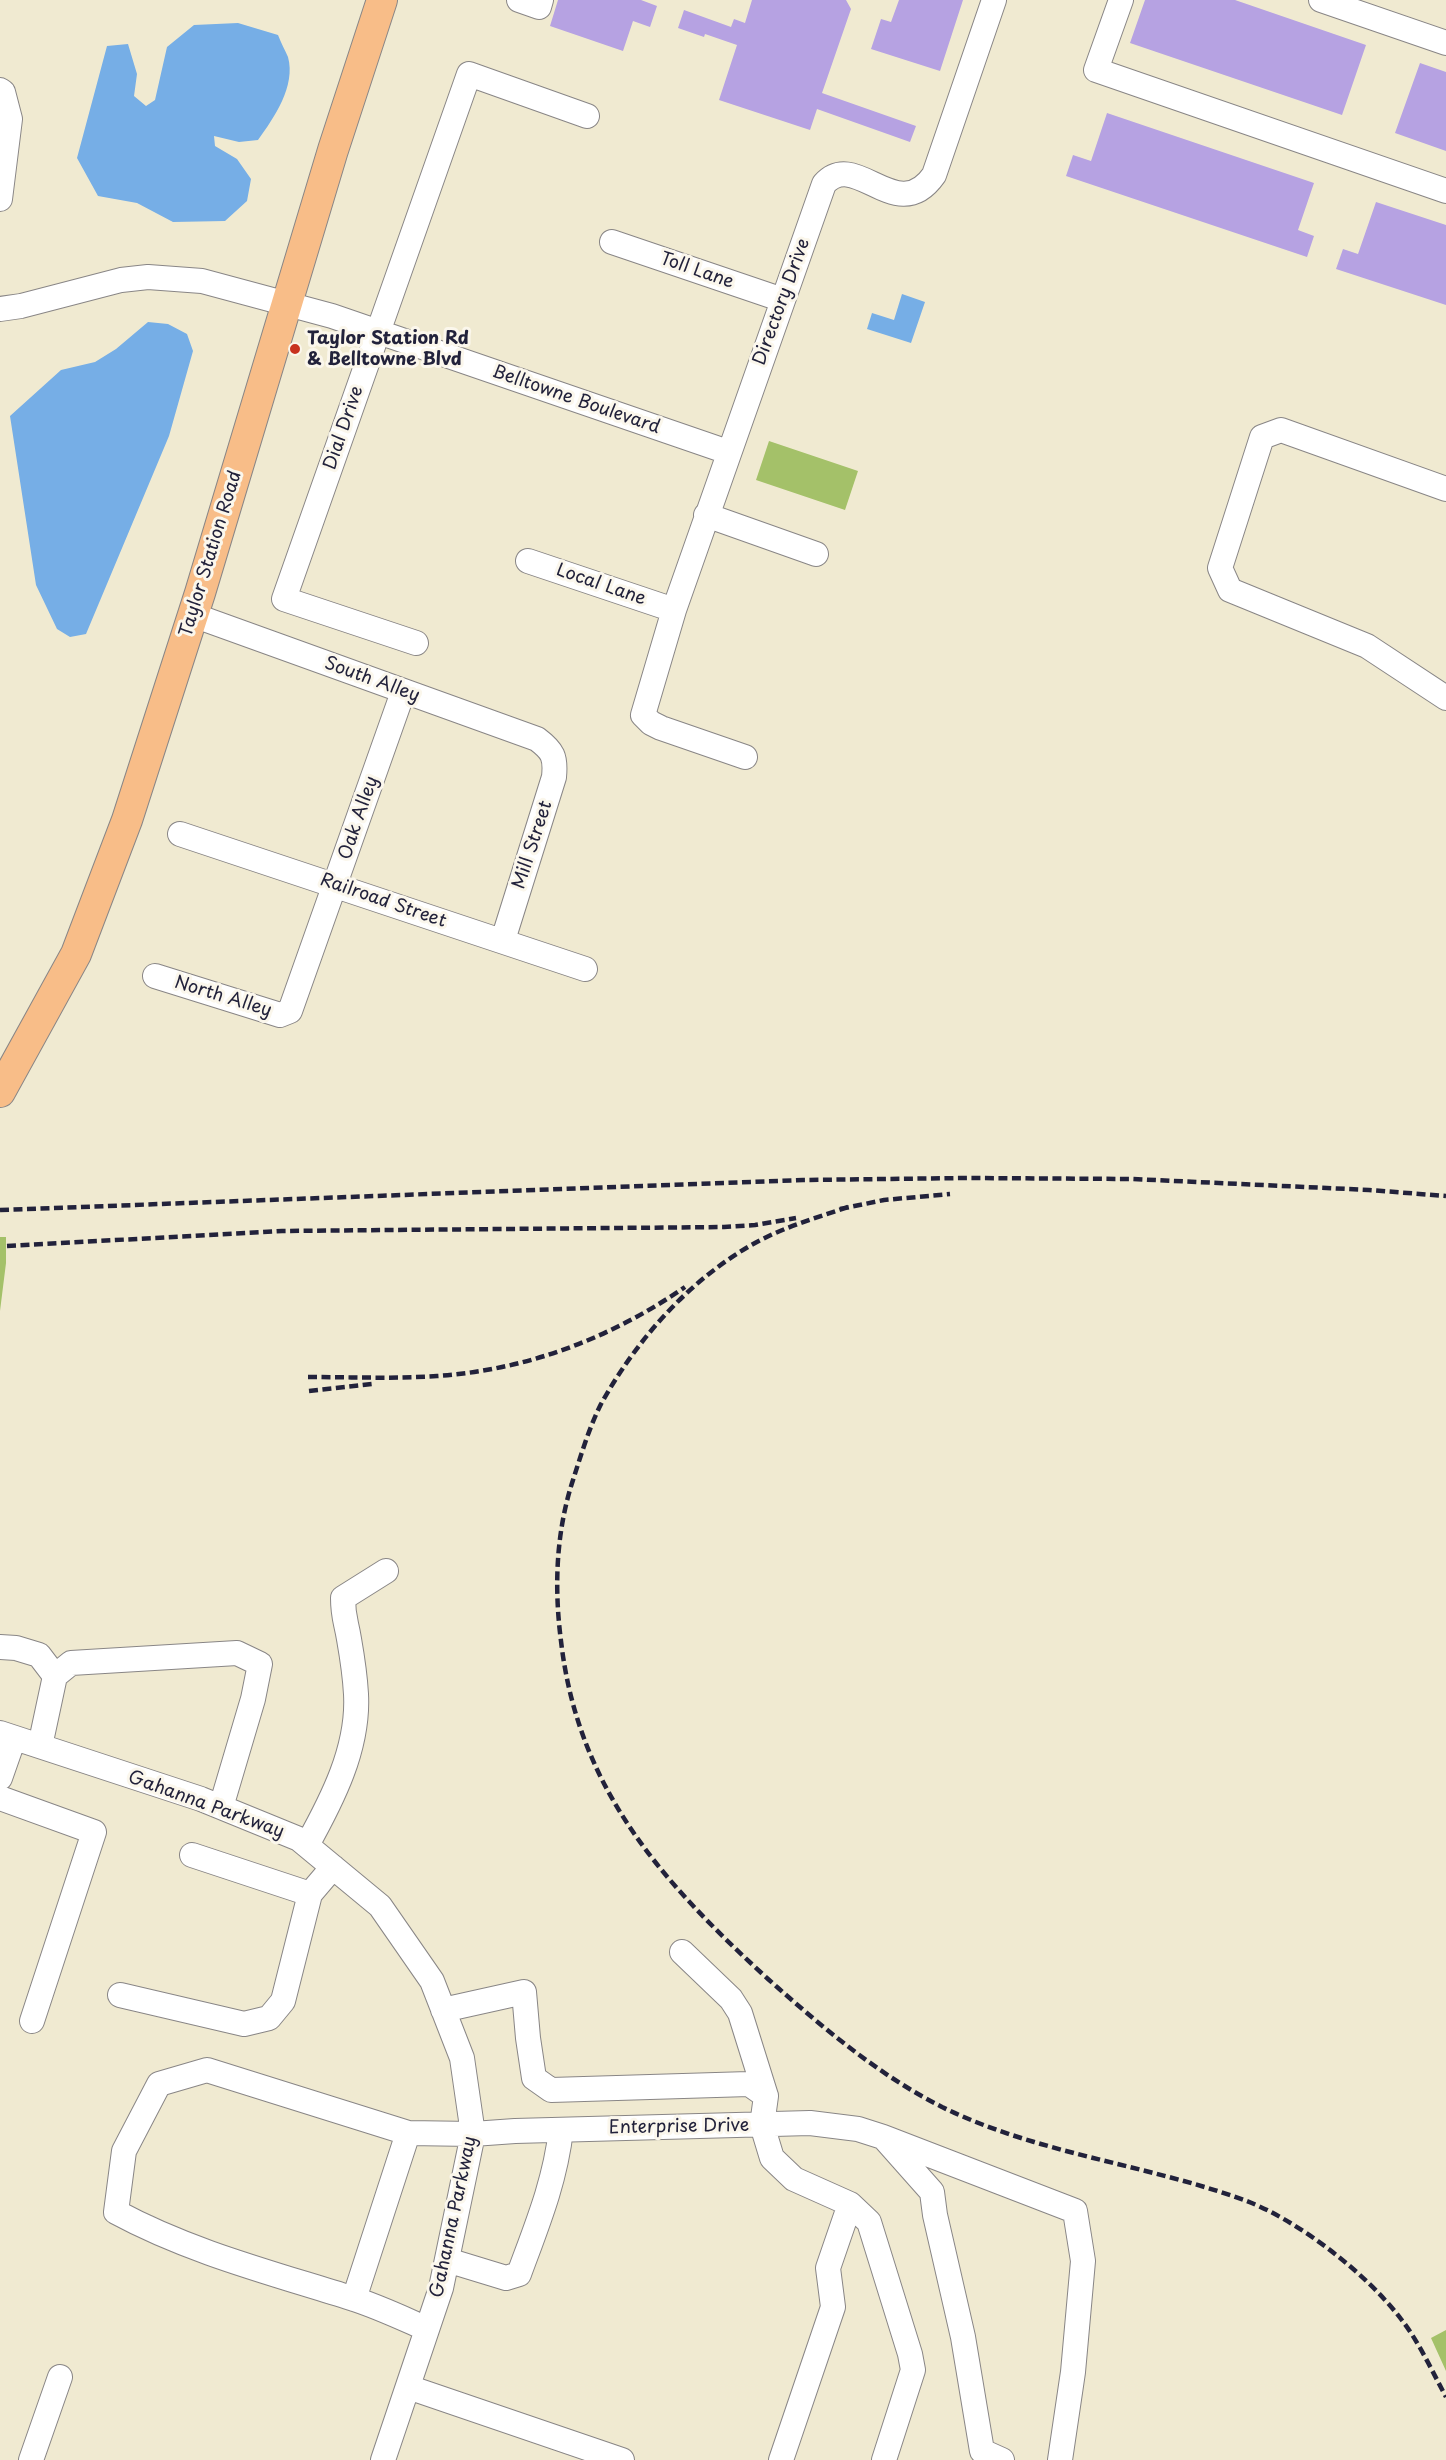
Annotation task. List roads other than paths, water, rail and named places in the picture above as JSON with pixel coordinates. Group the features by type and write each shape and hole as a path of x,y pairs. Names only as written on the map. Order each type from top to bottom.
{"main road":[{"name":"Taylor Station Road","path":"0,1092 34,1034 76,954 127,820 193,615 382,0"}],"street":[{"path":"519,0 539,7 542,0"},
{"name":"Directory Drive","path":"745,758 661,728 651,723 643,715 674,610 820,194 830,177 839,174 849,175 894,193 910,194 925,188 934,175 994,0"},
{"path":"1121,0 1096,70 1446,191"},
{"path":"1321,0 1446,44"},
{"name":"Dial Drive","path":"416,643 285,599 469,74 587,116"},
{"path":"0,199 10,119 2,91"},
{"name":"Toll Lane","path":"612,242 783,300"},
{"name":"Belltowne Boulevard","path":"0,309 21,306 121,280 148,277 202,281 287,303 377,332 728,452"},
{"path":"1446,489 1281,430 1262,436 1220,567 1230,590 1366,646 1446,698"},
{"path":"706,514 816,554"},
{"name":"Local Lane","path":"528,561 674,610"},
{"name":"South Alley","path":"193,615 403,692 537,738 550,748"},
{"name":"Oak Alley","path":"290,1011 403,692"},
{"name":"Mill Street","path":"502,940 554,777 555,762 550,748"},
{"name":"Railroad Street","path":"180,834 585,969"},
{"name":"North Alley","path":"155,976 280,1015 290,1011"},
{"path":"307,1845 333,1800 355,1729 356,1694 349,1637 343,1617 343,1598 386,1571"},
{"path":"0,1647 39,1655 55,1676"},
{"path":"40,1746 55,1676 71,1663 237,1653 260,1665 253,1699 221,1808"},
{"path":"0,1778 7,1735"},
{"name":"Gahanna Parkway","path":"7,1735 221,1808 299,1839 380,1906 432,1981 462,2058 473,2134 441,2288 383,2460"},
{"path":"0,1798 94,1832 32,2021"},
{"path":"192,1855 310,1894"},
{"path":"120,1995 244,2024 269,2018 283,2001 310,1894 333,1867"},
{"path":"682,1952 731,1999 740,2013 766,2096 762,2125 772,2158 794,2180 850,2204 869,2222 913,2370 884,2460"},
{"path":"443,2010 524,1992 534,2078 551,2090 749,2085 766,2096"},
{"name":"Enterprise Drive","path":"354,2299 254,2268 153,2232 116,2212 124,2151 159,2084 207,2070 408,2133 473,2134 810,2123 858,2129 1075,2211 1083,2261 1073,2372 1060,2460"},
{"path":"447,2260 506,2278 519,2274 552,2183 561,2130"},
{"path":"408,2133 354,2299 428,2329"},
{"path":"883,2137 932,2193 963,2337 982,2451 1002,2460"},
{"path":"781,2460 833,2307 828,2268 850,2204"},
{"path":"31,2460 60,2377"},
{"path":"408,2386 622,2460"}],"water":[{"path":"238,23 278,35 288,57 290,68 282,101 258,140 239,142 214,136 215,146 237,159 251,179 247,201 225,221 173,222 137,203 98,196 77,158 107,46 128,44 137,74 134,96 146,106 155,100 167,47 194,25"},
{"path":"902,294 925,302 911,343 867,329 872,313 894,320"},
{"path":"148,322 168,324 187,334 193,351 169,436 86,634 70,637 57,629 36,585 10,416 61,370 95,362 116,349"}],"railway":[{"path":"0,1210 803,1180 967,1178 1132,1179 1369,1190 1446,1196"},
{"path":"840,1209 884,1200 950,1194"},
{"path":"848,1207 766,1237 709,1274 687,1293 648,1334 615,1380 593,1422 567,1500 560,1540 557,1580 561,1641 570,1694 586,1743 606,1787 631,1829 660,1868 693,1906 768,1979 873,2065 918,2094 978,2123 1054,2148 1207,2188 1244,2200 1286,2221 1308,2234 1350,2266 1386,2302 1414,2337 1446,2397"},
{"path":"7,1246 282,1231 724,1227 755,1225 796,1218"},
{"path":"308,1377 421,1377 470,1373 503,1367 536,1359 598,1336 628,1322 685,1287"},
{"path":"309,1391 372,1384"}],"place":[{"name":"Taylor Station Rd & Belltowne Blvd","path":"295,349"}]}
